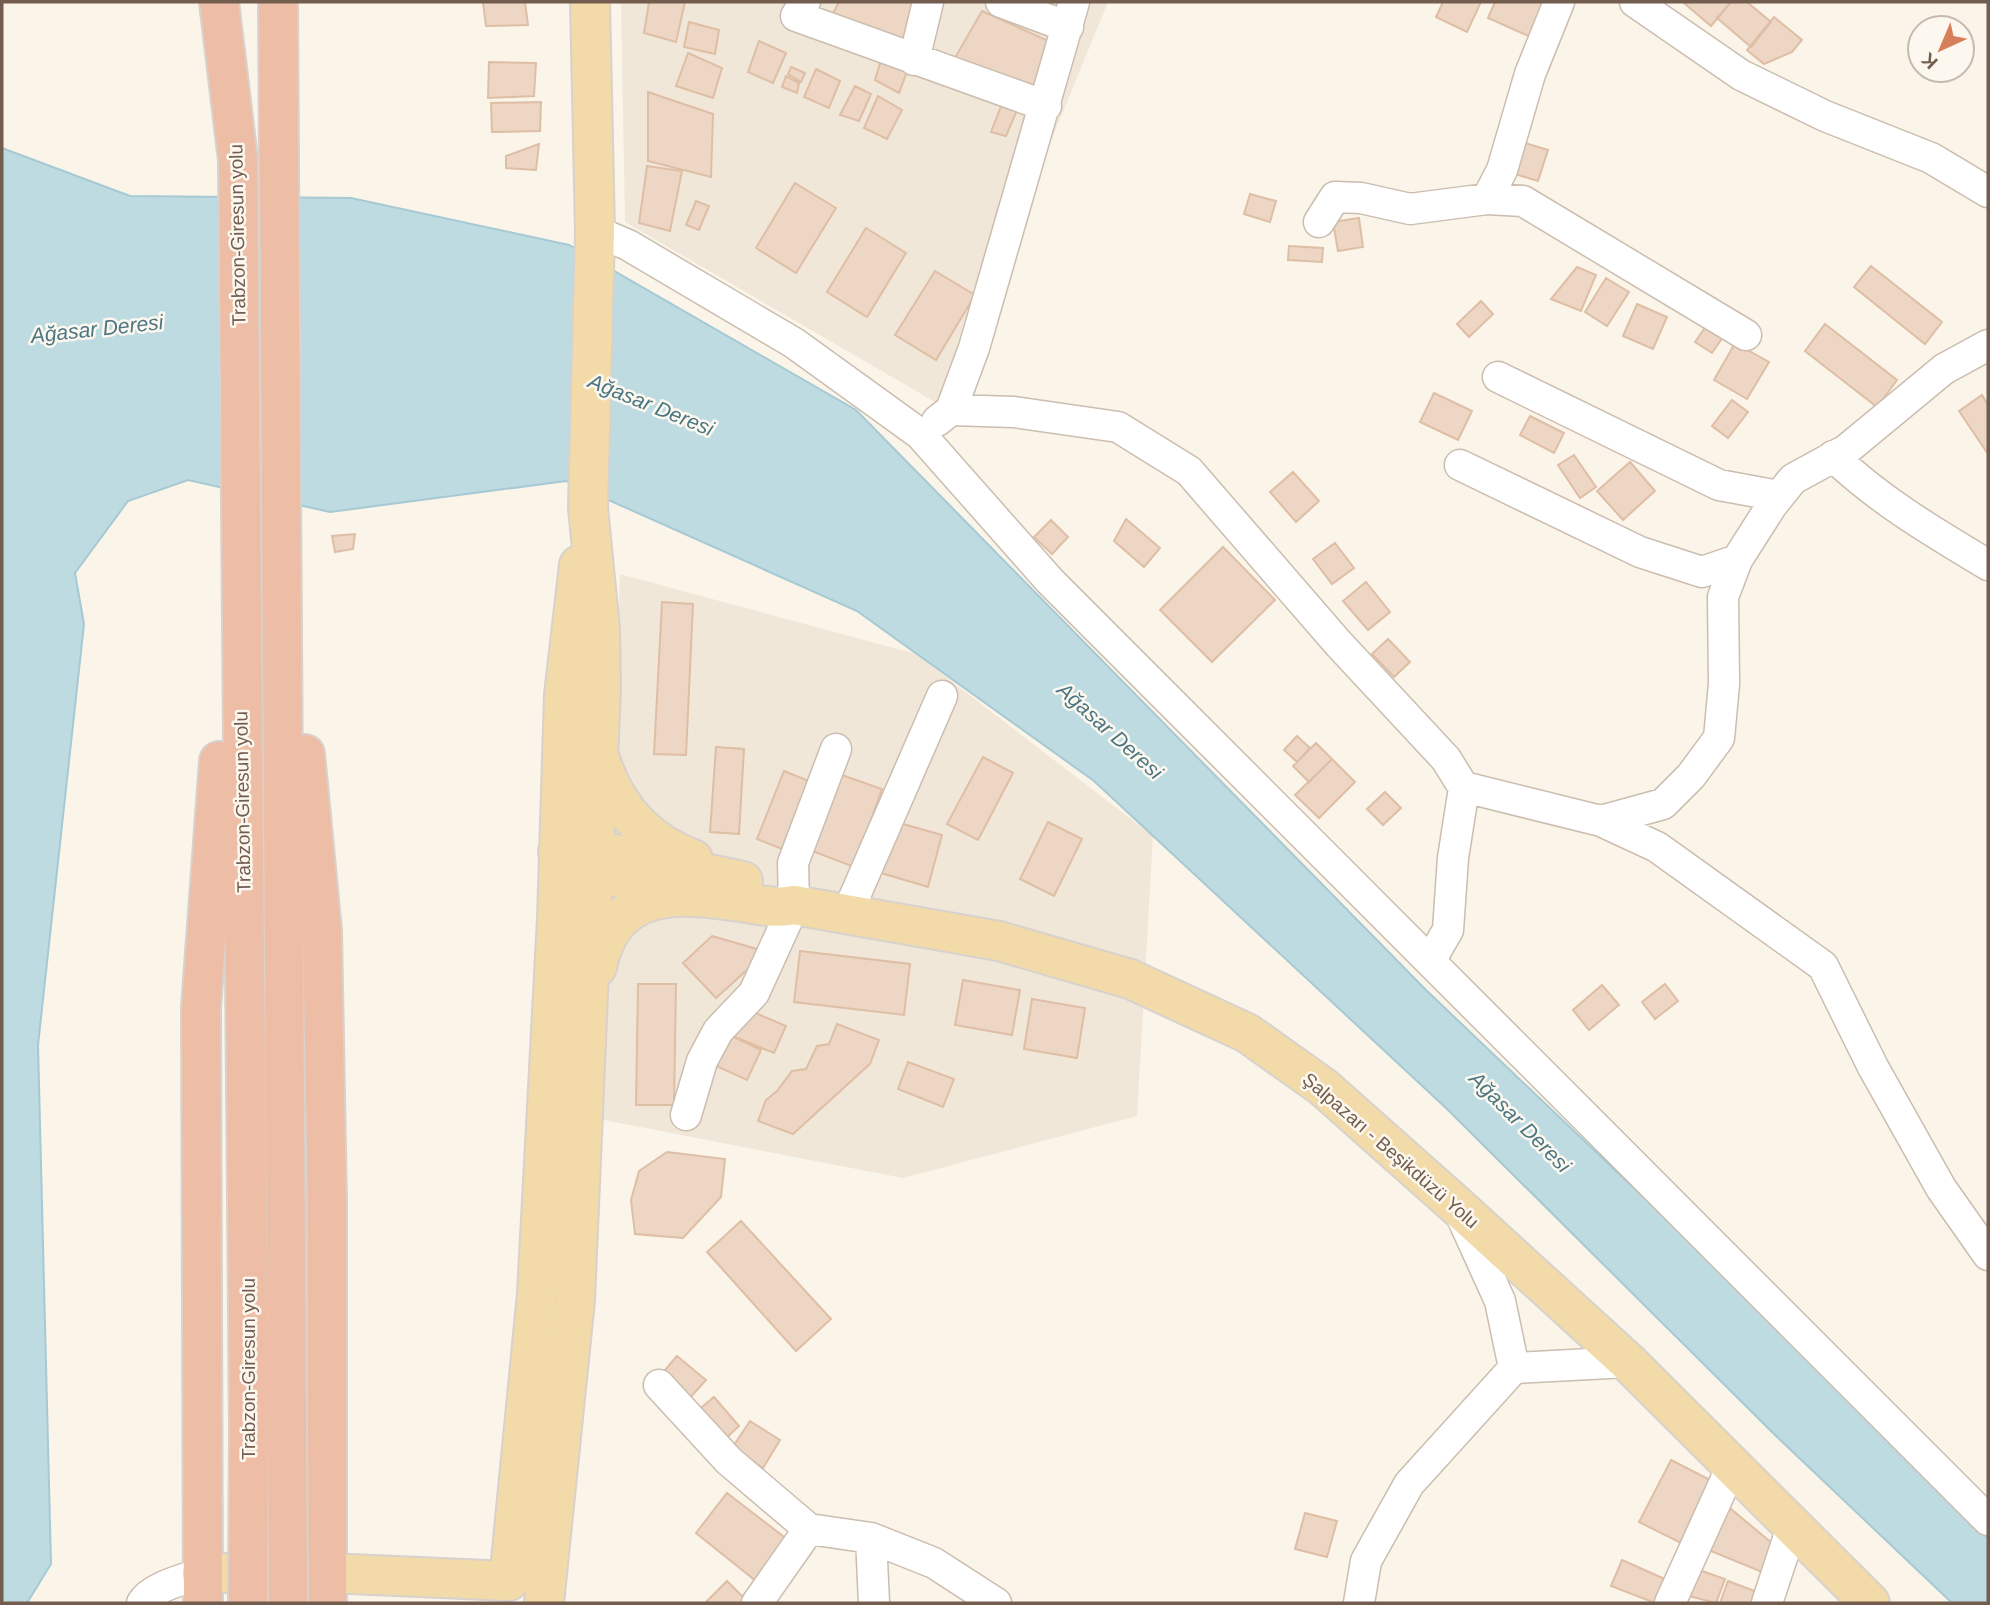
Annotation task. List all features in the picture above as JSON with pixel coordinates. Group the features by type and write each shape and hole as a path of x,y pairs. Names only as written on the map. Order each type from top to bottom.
{"highway":[{"name":"Trabzon-Giresun yolu","path":"219,2 238,160 249,1430 248,1603"},
{"path":"278,2 288,1603"},
{"path":"203,1588 201,1008 239,504"},
{"path":"282,504 322,931 327,1217 327,1588"}],"main road":[{"path":"568,2 594,242"},
{"path":"544,1603 575,1300 590,999 564,695 588,508 594,242 590,2"},
{"path":"203,1588 508,1592 580,858 597,750 600,629 588,508"},
{"path":"597,750 608,785 621,804 661,844 766,897"},
{"path":"580,858 766,897"},
{"path":"590,999 599,954 618,920 635,906 654,898 766,897"},
{"name":"Şalpazarı - Beşikdüzü Yolu","path":"766,897 999,941 1130,979 1247,1033 1323,1087 1628,1362 1870,1603"}],"street":[{"path":"805,2 796,16 1046,106"},
{"path":"914,60 928,2"},
{"path":"1487,199 1502,170 1530,74 1559,2"},
{"path":"1635,2 1741,75 1825,116 1931,158 1988,192"},
{"path":"920,434 951,410 975,348 1071,14 1007,3"},
{"path":"1319,222 1335,197 1362,198 1410,209 1487,199 1523,201 1746,335"},
{"path":"594,242 628,245 794,343 920,434 1051,582 1988,1520"},
{"path":"1601,821 1663,804 1691,776 1719,738 1724,684 1723,597 1737,560 1779,496 1793,479 1833,456 1944,369 1988,345"},
{"path":"1498,377 1719,485 1779,496"},
{"path":"951,410 1014,412 1118,427 1189,471 1338,643 1446,759 1464,787 1453,858 1448,930 1430,961"},
{"path":"1833,456 1866,487 1913,521 1988,565"},
{"path":"1460,465 1640,552 1702,572 1737,560"},
{"path":"847,914 942,696"},
{"path":"686,1115 702,1061 718,1031 754,993 766,897 793,863 836,749"},
{"path":"1464,787 1601,821 1657,848 1823,966 1873,1067 1941,1188 1988,1255"},
{"path":"1457,1206 1500,1301 1514,1368"},
{"path":"1359,1603 1366,1561 1409,1484 1514,1368 1628,1362"},
{"path":"659,1385 729,1461 809,1529 872,1538 934,1563 996,1603"},
{"path":"1670,1603 1732,1466"},
{"path":"1767,1603 1792,1527"},
{"path":"757,1603 809,1529"},
{"path":"872,1538 874,1603"},
{"path":"142,1603 144,1598 174,1583 203,1588"}],"shaded area":[{"path":"621,2 1108,2 942,406 625,222"},
{"path":"620,574 916,654 1153,836 1137,1116 903,1178 599,1119"}],"water":[{"name":"Ağasar Deresi","path":"2,148 130,196 351,198 569,245 856,410 1426,990 1723,1273 1988,1538 1988,1603 1952,1603 1775,1435 1446,1108 1094,781 857,611 566,481 330,512 188,480 128,501 75,573 84,624 38,1045 51,1564 27,1603 2,1603"}],"building":[{"path":"483,2 525,2 528,25 486,26"},
{"path":"649,2 685,2 676,42 644,33"},
{"path":"839,2 920,2 903,56 829,21"},
{"path":"1443,2 1481,2 1467,32 1436,17"},
{"path":"1495,2 1547,2 1531,37 1488,18"},
{"path":"1731,2 1711,26 1685,4"},
{"path":"1731,2 1747,2 1771,22 1751,47 1717,18"},
{"path":"982,11 1055,44 1034,102 952,63"},
{"path":"1774,17 1802,40 1792,52 1764,64 1747,50"},
{"path":"689,22 719,30 715,54 684,47"},
{"path":"759,41 786,53 773,83 748,72"},
{"path":"884,50 911,61 899,93 875,80"},
{"path":"688,53 722,68 713,98 676,86"},
{"path":"489,62 536,63 534,96 488,98"},
{"path":"791,67 805,73 801,82 788,74"},
{"path":"816,69 840,81 829,108 804,97"},
{"path":"786,76 799,83 797,93 782,87"},
{"path":"855,86 871,94 859,121 840,115"},
{"path":"648,92 713,114 711,177 648,161"},
{"path":"878,96 902,110 887,139 864,128"},
{"path":"541,102 540,131 492,132 491,103"},
{"path":"1002,104 1018,108 1006,136 991,132"},
{"path":"1525,143 1548,150 1538,181 1515,174"},
{"path":"539,144 536,170 506,168 506,156"},
{"path":"647,166 682,171 670,231 639,223"},
{"path":"795,183 836,208 796,273 756,248"},
{"path":"1250,194 1276,201 1270,222 1244,214"},
{"path":"696,201 709,206 699,230 686,225"},
{"path":"1359,218 1363,247 1338,251 1333,222"},
{"path":"866,228 906,253 867,317 827,292"},
{"path":"1289,246 1323,248 1322,262 1288,260"},
{"path":"1871,266 1942,322 1925,344 1854,287"},
{"path":"1577,267 1596,275 1581,311 1551,299"},
{"path":"935,271 975,295 936,360 895,335"},
{"path":"1606,278 1629,292 1607,326 1585,312"},
{"path":"1481,301 1493,314 1469,337 1457,324"},
{"path":"1637,304 1667,317 1653,349 1623,336"},
{"path":"1825,324 1897,380 1877,407 1805,351"},
{"path":"1706,326 1723,337 1712,353 1695,342"},
{"path":"1735,343 1769,362 1747,399 1714,380"},
{"path":"1434,393 1472,411 1458,440 1420,422"},
{"path":"1982,395 1988,405 1988,454 1959,411"},
{"path":"1732,400 1748,412 1728,438 1712,426"},
{"path":"1530,416 1564,433 1554,453 1520,435"},
{"path":"1574,455 1596,487 1580,498 1558,465"},
{"path":"1630,462 1655,491 1623,520 1597,491"},
{"path":"1293,472 1319,501 1296,522 1270,492"},
{"path":"1126,519 1160,548 1144,567 1114,541"},
{"path":"1051,520 1068,537 1052,554 1034,537"},
{"path":"355,534 353,549 335,552 332,536"},
{"path":"1335,543 1354,568 1332,584 1313,559"},
{"path":"1223,547 1275,600 1212,662 1160,610"},
{"path":"1366,582 1390,612 1368,630 1343,601"},
{"path":"662,602 693,604 686,755 654,754"},
{"path":"1388,639 1410,662 1394,677 1372,654"},
{"path":"1297,736 1310,748 1297,762 1284,750"},
{"path":"1316,743 1332,759 1309,782 1293,766"},
{"path":"716,747 744,749 739,834 710,832"},
{"path":"983,757 1013,773 978,840 947,824"},
{"path":"1332,759 1355,782 1319,818 1295,795"},
{"path":"784,771 814,783 787,851 757,839"},
{"path":"839,774 882,789 854,867 812,851"},
{"path":"1385,792 1401,808 1383,825 1367,809"},
{"path":"896,822 942,835 928,887 881,873"},
{"path":"1048,822 1082,839 1054,896 1020,879"},
{"path":"712,936 767,952 716,998 683,963"},
{"path":"800,951 910,964 904,1015 794,1002"},
{"path":"963,980 1020,990 1012,1035 955,1025"},
{"path":"638,984 676,984 674,1105 636,1105"},
{"path":"1665,984 1678,1001 1655,1019 1642,1002"},
{"path":"1602,985 1619,1005 1589,1030 1573,1010"},
{"path":"1032,999 1085,1008 1077,1058 1024,1049"},
{"path":"746,1009 786,1026 774,1053 735,1037"},
{"path":"837,1024 879,1040 870,1064 793,1134 758,1121 766,1100 777,1091 792,1071 806,1069 817,1046 829,1044"},
{"path":"728,1034 761,1050 747,1080 714,1065"},
{"path":"908,1062 954,1079 943,1107 898,1089"},
{"path":"667,1152 725,1159 721,1197 683,1238 635,1234 631,1200 639,1171"},
{"path":"741,1221 831,1319 796,1351 707,1252"},
{"path":"677,1356 706,1380 688,1400 660,1376"},
{"path":"714,1397 739,1426 723,1441 697,1411"},
{"path":"750,1421 780,1440 763,1468 732,1448"},
{"path":"1671,1460 1714,1482 1683,1544 1639,1522"},
{"path":"727,1493 788,1540 756,1581 696,1533"},
{"path":"1725,1504 1773,1544 1762,1572 1706,1549"},
{"path":"1305,1513 1337,1521 1327,1557 1295,1549"},
{"path":"1622,1560 1665,1579 1655,1603 1611,1586"},
{"path":"1699,1570 1725,1579 1716,1603 1689,1596"},
{"path":"727,1581 745,1599 741,1603 709,1603 707,1601"},
{"path":"1728,1581 1760,1593 1756,1603 1720,1603"}]}
